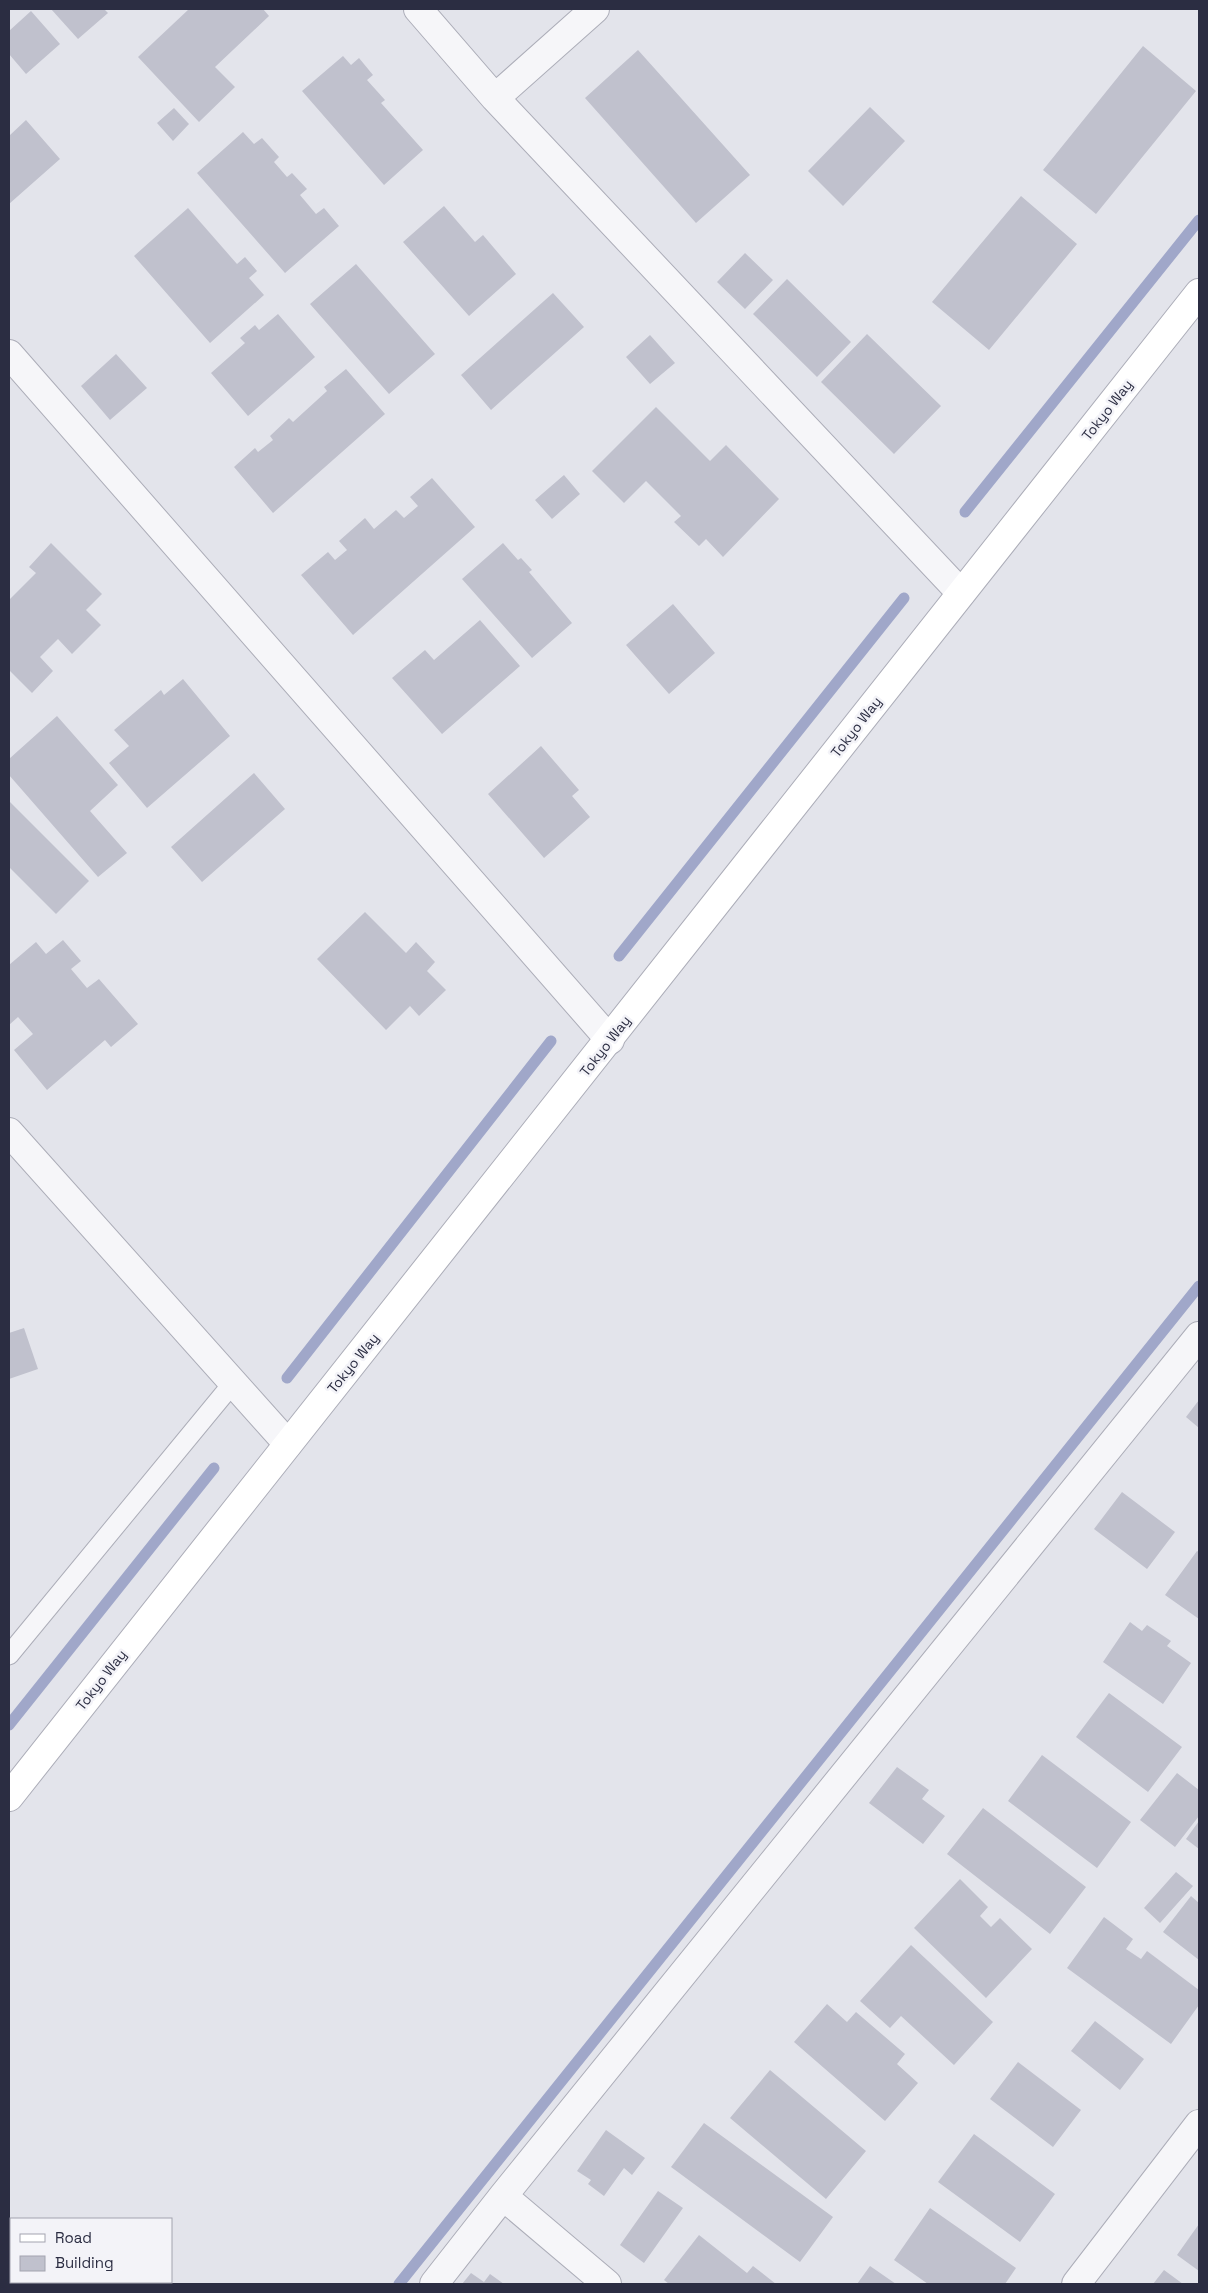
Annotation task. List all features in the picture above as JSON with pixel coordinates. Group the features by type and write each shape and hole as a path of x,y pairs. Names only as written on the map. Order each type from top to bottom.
{"main road":[{"name":"Tokyo Way","path":"9,1797 610,1040 1199,293"}],"street":[{"path":"418,9 495,98 961,593"},
{"path":"495,98 595,9"},
{"path":"9,354 610,1040"},
{"path":"9,1132 288,1444"},
{"path":"434,2284 503,2196 1199,1336"},
{"path":"1076,2284 1199,2124"},
{"path":"503,2196 607,2284"}],"lane":[{"path":"9,1656 233,1382"}],"building":[{"path":"51,9 104,9 108,13 78,39"},
{"path":"189,9 263,9 269,16 215,67 235,87 199,122 138,57"},
{"path":"31,11 60,44 26,74 9,54 9,31"},
{"path":"1143,46 1196,91 1096,214 1043,170"},
{"path":"638,50 750,175 696,223 585,98"},
{"path":"343,56 351,65 359,58 373,75 367,80 385,100 381,103 423,150 384,185 302,91"},
{"path":"870,107 905,141 843,206 808,171"},
{"path":"174,108 189,124 173,141 157,123"},
{"path":"26,120 60,159 9,204 9,136"},
{"path":"243,132 254,144 262,138 279,157 274,162 287,177 292,173 307,189 300,195 316,214 324,208 339,226 285,273 197,173"},
{"path":"1021,196 1077,244 989,350 932,302"},
{"path":"444,206 475,242 483,235 516,274 469,316 403,242"},
{"path":"188,208 237,264 245,257 257,271 249,278 264,295 210,343 134,256"},
{"path":"745,253 773,280 745,309 717,282"},
{"path":"356,264 435,354 389,394 310,304"},
{"path":"787,279 851,342 817,377 753,314"},
{"path":"553,293 584,327 491,410 461,375"},
{"path":"278,314 315,357 248,416 211,373 245,343 240,338 255,325 259,330"},
{"path":"867,334 941,406 894,454 821,382"},
{"path":"650,335 675,363 650,384 626,357"},
{"path":"116,354 147,388 110,420 81,386"},
{"path":"346,369 385,414 273,513 234,467 255,448 258,452 273,440 270,436 289,418 293,422 327,391 324,387"},
{"path":"656,407 710,461 726,445 779,499 723,557 706,539 699,546 674,522 681,516 646,481 624,503 592,471"},
{"path":"564,475 580,494 552,519 535,500"},
{"path":"432,478 475,527 353,635 301,575 328,552 335,560 347,550 339,541 365,518 374,529 396,510 404,518 418,506 410,497"},
{"path":"51,543 102,594 86,610 101,625 72,654 58,639 40,657 53,671 32,693 9,670 9,600 36,573 29,567"},
{"path":"503,543 518,560 521,558 532,570 529,572 572,623 532,658 462,579"},
{"path":"673,604 715,653 669,694 626,645"},
{"path":"480,620 520,666 442,734 392,678 425,650 434,660"},
{"path":"183,679 230,736 147,808 109,763 129,746 114,730 161,690 164,695"},
{"path":"57,716 118,785 90,811 127,853 98,877 9,775 9,759"},
{"path":"541,746 579,790 572,796 590,817 544,858 488,794"},
{"path":"254,773 285,809 202,882 171,847"},
{"path":"9,801 89,881 56,914 9,867"},
{"path":"365,912 406,953 416,942 435,962 427,971 446,990 419,1016 410,1006 386,1030 317,959"},
{"path":"63,940 81,961 71,969 87,988 99,979 138,1024 111,1047 105,1040 47,1090 14,1050 33,1034 18,1017 9,1025 9,965 36,942 46,954"},
{"path":"24,1328 38,1369 9,1379 9,1333"},
{"path":"1199,1400 1199,1428 1186,1417"},
{"path":"1122,1492 1175,1532 1147,1569 1094,1529"},
{"path":"1197,1551 1199,1552 1199,1619 1165,1595"},
{"path":"1130,1622 1142,1631 1147,1625 1171,1641 1167,1646 1191,1663 1163,1704 1103,1662"},
{"path":"1109,1693 1182,1747 1148,1792 1076,1737"},
{"path":"1042,1755 1131,1822 1097,1868 1008,1801"},
{"path":"897,1767 929,1790 922,1799 945,1816 923,1844 869,1803"},
{"path":"1177,1773 1199,1790 1199,1816 1175,1847 1140,1820"},
{"path":"983,1808 1086,1887 1050,1934 947,1854"},
{"path":"1199,1821 1199,1849 1186,1839"},
{"path":"1176,1872 1193,1886 1160,1923 1144,1908"},
{"path":"960,1879 988,1907 980,1916 991,1927 1000,1918 1032,1949 986,1998 914,1928"},
{"path":"1191,1896 1199,1903 1199,1960 1163,1932"},
{"path":"1104,1917 1133,1939 1126,1949 1141,1959 1147,1951 1199,1990 1199,2005 1171,2044 1067,1968"},
{"path":"911,1945 993,2022 954,2065 901,2016 890,2028 860,2001"},
{"path":"827,2004 847,2022 856,2012 905,2054 897,2064 918,2083 885,2121 794,2042"},
{"path":"1095,2021 1144,2059 1120,2090 1071,2051"},
{"path":"1018,2062 1081,2110 1053,2147 990,2099"},
{"path":"770,2070 866,2151 826,2199 730,2118"},
{"path":"704,2123 833,2217 800,2262 671,2167"},
{"path":"606,2130 645,2158 632,2175 624,2168 604,2196 588,2184 591,2180 577,2171"},
{"path":"974,2134 1055,2194 1020,2242 938,2182"},
{"path":"658,2191 683,2208 644,2263 620,2245"},
{"path":"930,2208 1016,2268 1005,2284 928,2284 894,2260"},
{"path":"1199,2224 1199,2271 1177,2255"},
{"path":"699,2235 747,2273 753,2266 776,2284 669,2284 664,2280"},
{"path":"870,2266 896,2284 857,2284"},
{"path":"1164,2270 1183,2284 1153,2284"},
{"path":"471,2273 484,2282 490,2274 504,2284 462,2284"}],"waterway":[{"path":"965,512 1199,220"},
{"path":"619,956 904,598"},
{"path":"287,1378 551,1041"},
{"path":"399,2284 1199,1286"},
{"path":"9,1725 214,1468"}]}
